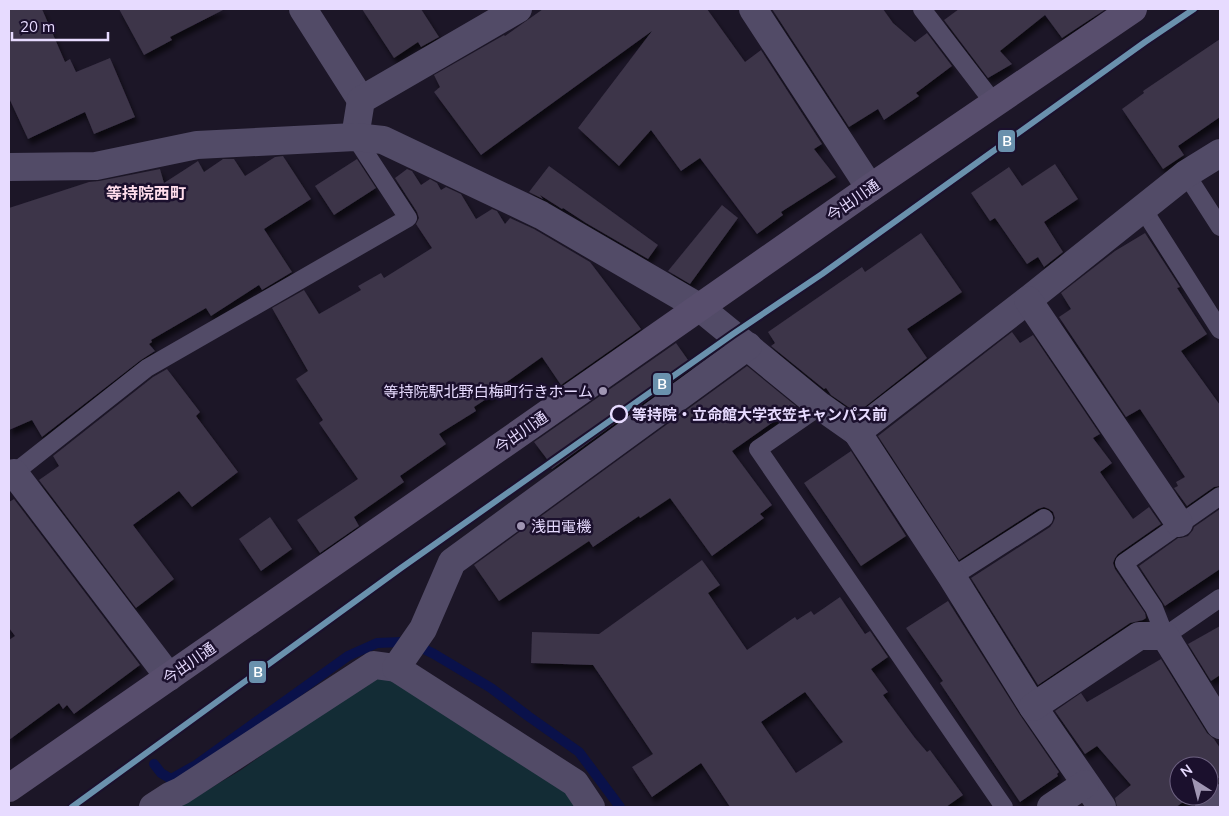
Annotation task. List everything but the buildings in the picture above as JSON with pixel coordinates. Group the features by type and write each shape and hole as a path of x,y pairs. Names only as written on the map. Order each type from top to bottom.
{"street":[{"path":"303,9 362,100 355,137"},
{"path":"362,100 518,9"},
{"path":"753,9 870,188"},
{"name":"今出川通","path":"9,788 870,188 1133,9"},
{"path":"9,167 96,166 197,145 355,137 383,140 541,215 699,307 820,406 857,432 952,577 1033,707 1102,807"},
{"path":"857,432 1028,300 1186,174 1220,153"},
{"path":"1028,300 1179,523"},
{"path":"401,661 423,629 452,562 748,346"},
{"path":"11,474 169,677"},
{"path":"1033,707 1139,636 1165,636 1217,712"},
{"path":"153,807 181,791 374,665 401,661 574,783 591,807"},
{"path":"1051,807 1085,784"},
{"path":"1209,807 1220,798"}],"lane":[{"path":"922,9 994,103"},
{"path":"11,474 147,368 408,218 355,137"},
{"path":"1186,174 1220,227"},
{"path":"1143,208 1220,330"},
{"path":"820,406 758,449 1004,807"},
{"path":"1220,496 1124,563 1154,608 1165,636 1220,598"},
{"path":"952,577 1044,518"}],"shaded area":[{"path":"375,675 395,681 548,768 579,807 179,807 241,770"}],"waterway":[{"path":"154,764 161,773 171,779 196,765 348,656 377,643 402,642 434,654 491,688 579,752 620,807"}],"transit line":[{"name":"B","path":"72,807 401,568 733,334 822,274 1145,42 1194,9"}],"place":[{"name":"等持院駅北野白梅町行きホーム","path":"603,391"},
{"name":"等持院・立命館大学衣笠キャンパス前","path":"619,414"},
{"name":"浅田電機","path":"521,526"}],"district":[{"name":"等持院西町","path":"146,193"}]}
